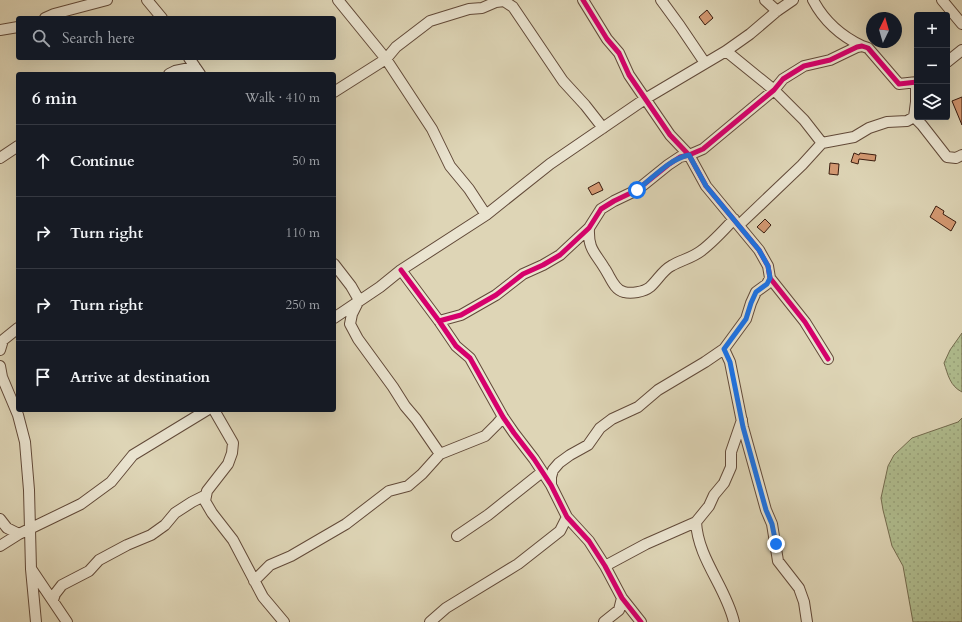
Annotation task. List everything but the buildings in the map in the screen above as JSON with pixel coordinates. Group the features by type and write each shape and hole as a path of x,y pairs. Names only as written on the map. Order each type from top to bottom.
{"street":[{"path":"50,16 107,0"},
{"path":"147,0 160,16"},
{"path":"338,0 386,59 432,129 450,166 486,215"},
{"path":"583,0 607,39 619,53 629,75 645,99 670,135 689,155 706,186 759,250 768,266 770,278 805,322 828,359"},
{"path":"661,0 705,63"},
{"path":"765,0 777,10"},
{"path":"336,317 380,287 401,270 486,215 550,164 645,99 750,34 777,10 793,0"},
{"path":"813,0 830,25 850,40 868,48 899,84 914,82"},
{"path":"942,0 962,24"},
{"path":"336,91 386,59 396,47 430,21 468,5 482,8 496,2 504,2 513,7 563,81 586,106 603,128"},
{"path":"0,30 16,26"},
{"path":"439,321 461,315 496,295 523,274 560,255 589,228 601,209 637,190 680,157 689,155 703,148 774,90 783,79 804,66 830,60 862,46"},
{"path":"726,50 774,90 804,120 822,143"},
{"path":"950,60 962,50"},
{"path":"190,60 197,71"},
{"path":"173,72 197,71"},
{"path":"589,228 588,239 592,250 605,268 613,284 621,292 631,293 649,288 660,275 672,266 701,251 737,222 802,165 822,143 854,137 869,128 887,122 907,121 914,117"},
{"path":"917,120 947,157 956,158 962,155"},
{"path":"0,158 16,147"},
{"path":"336,267 351,286 359,300"},
{"path":"401,270 456,346 470,358 503,417 551,485 567,517 589,541 605,566 622,598 641,622"},
{"path":"551,485 553,470 559,463 588,445 600,428 612,419 638,407 658,390 724,349 746,319 756,292 767,284 770,278"},
{"path":"359,300 352,314 350,324 358,339 393,387 404,406 416,419 440,454"},
{"path":"0,350 4,337 16,329"},
{"path":"724,349 730,362 742,420 766,510 772,524 778,560 799,588 804,602 807,622"},
{"path":"0,366 2,377 16,410"},
{"path":"17,412 25,442 31,528 31,569 36,622"},
{"path":"0,546 19,534 81,504 111,482 133,455 204,412"},
{"path":"215,412 233,443 232,453 228,464 207,491 205,501 212,513 233,540 263,597 284,622"},
{"path":"254,581 270,565 290,556 346,524 389,491 408,486 422,474 440,454 485,436 503,417"},
{"path":"605,566 646,544 696,522 709,506 714,495 724,483 730,467 730,452 742,420"},
{"path":"457,536 488,515 542,472"},
{"path":"53,600 62,585 89,571 99,560 127,545 151,535 165,525 176,513 192,502 206,495"},
{"path":"430,622 446,608 518,564 560,531 567,517"},
{"path":"0,519 7,528 19,534"},
{"path":"696,522 697,532 704,552 717,582 728,600 734,622"},
{"path":"31,569 67,622"},
{"path":"604,622 619,610 622,598"}],"green space":[{"path":"962,333 962,392 952,383 944,363 950,350"},
{"path":"962,418 962,622 913,622 903,566 892,546 881,498 888,466 894,455 912,438 958,422"}],"cycle path":[{"path":"583,0 607,39 619,53 629,75 670,135 689,155 706,186 759,250 768,266 770,278 805,322 828,359"},
{"path":"439,321 461,315 496,295 523,274 560,255 589,228 601,209 637,190 680,157 703,149 774,90 783,79 804,66 830,60 862,46 868,48 899,84 914,82"},
{"path":"401,270 456,346 470,358 503,417 551,485 567,517 589,541 605,566 622,598 641,622"}],"route":[{"path":"637,190 668,165 680,157 689,155 706,186 759,250 768,266 770,278 767,284 756,292 746,319 724,349 730,362 743,427 766,510 772,524 776,544"}]}
